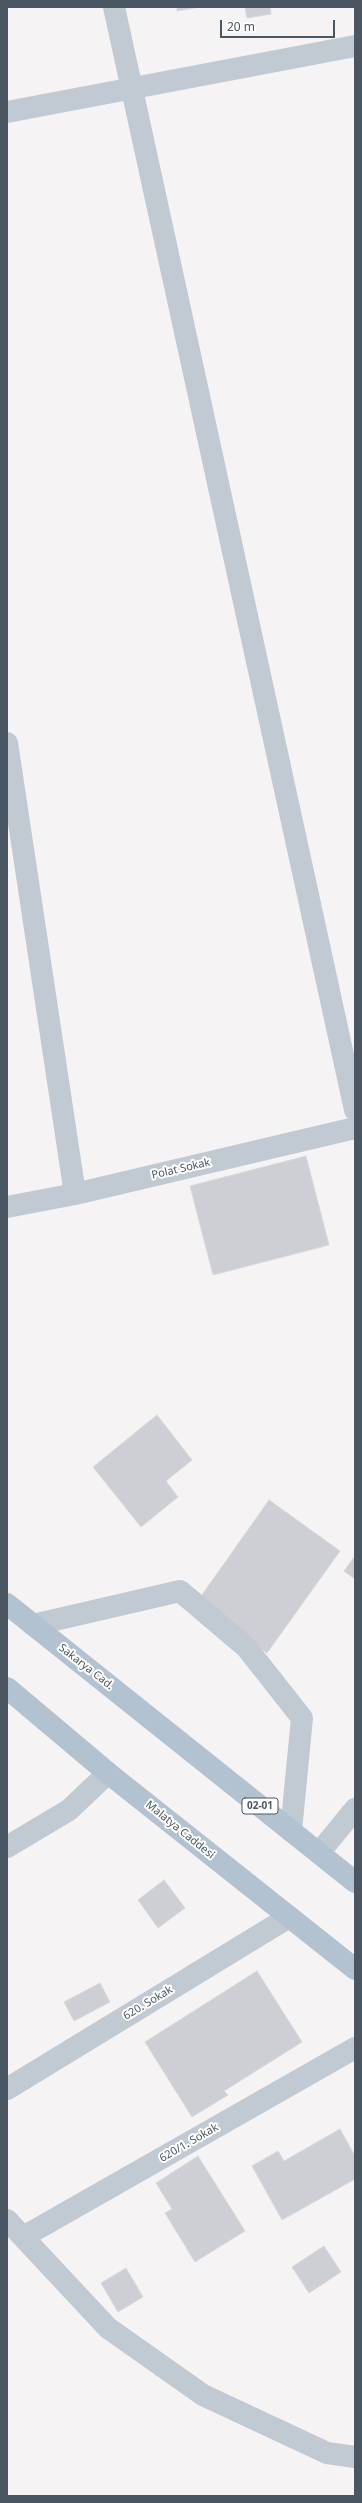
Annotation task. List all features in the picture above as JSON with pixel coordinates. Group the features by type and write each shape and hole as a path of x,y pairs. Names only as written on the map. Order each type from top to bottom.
{"main road":[{"name":"Sakarya Cad.","path":"7,1604 291,1831"},
{"name":"Malatya Caddesi","path":"7,1688 108,1773 355,1969"},
{"name":"02-01","path":"291,1831 355,1882"}],"street":[{"path":"114,7 355,1110"},
{"path":"7,112 355,46"},
{"path":"7,742 75,1194"},
{"name":"Polat Sokak","path":"7,1207 75,1194 355,1128"},
{"path":"33,1625 180,1591 246,1647 302,1718 291,1831"},
{"path":"7,1846 69,1810 108,1773"},
{"path":"319,1854 355,1809"},
{"name":"620. Sokak","path":"7,2089 289,1917"},
{"name":"620/1. Sokak","path":"23,2238 355,2048"},
{"path":"7,2220 108,2328 203,2395 327,2453 355,2457"}],"building":[{"path":"177,7 200,7 177,11"},
{"path":"245,7 270,7 271,14 247,18"},
{"path":"306,1156 329,1245 213,1275 190,1186"},
{"path":"157,1415 192,1460 166,1481 178,1497 141,1527 93,1467"},
{"path":"269,1500 340,1551 267,1653 197,1602"},
{"path":"355,1556 355,1579 344,1571"},
{"path":"164,1880 185,1908 158,1928 138,1900"},
{"path":"257,1971 302,2042 224,2091 228,2095 192,2117 145,2042"},
{"path":"100,1983 110,2002 74,2021 64,2002"},
{"path":"340,2129 355,2156 355,2179 282,2220 252,2166 278,2151 284,2161"},
{"path":"198,2156 245,2231 195,2262 165,2213 172,2209 156,2183"},
{"path":"324,2246 341,2272 309,2293 292,2267"},
{"path":"126,2268 143,2297 118,2312 101,2283"}]}
